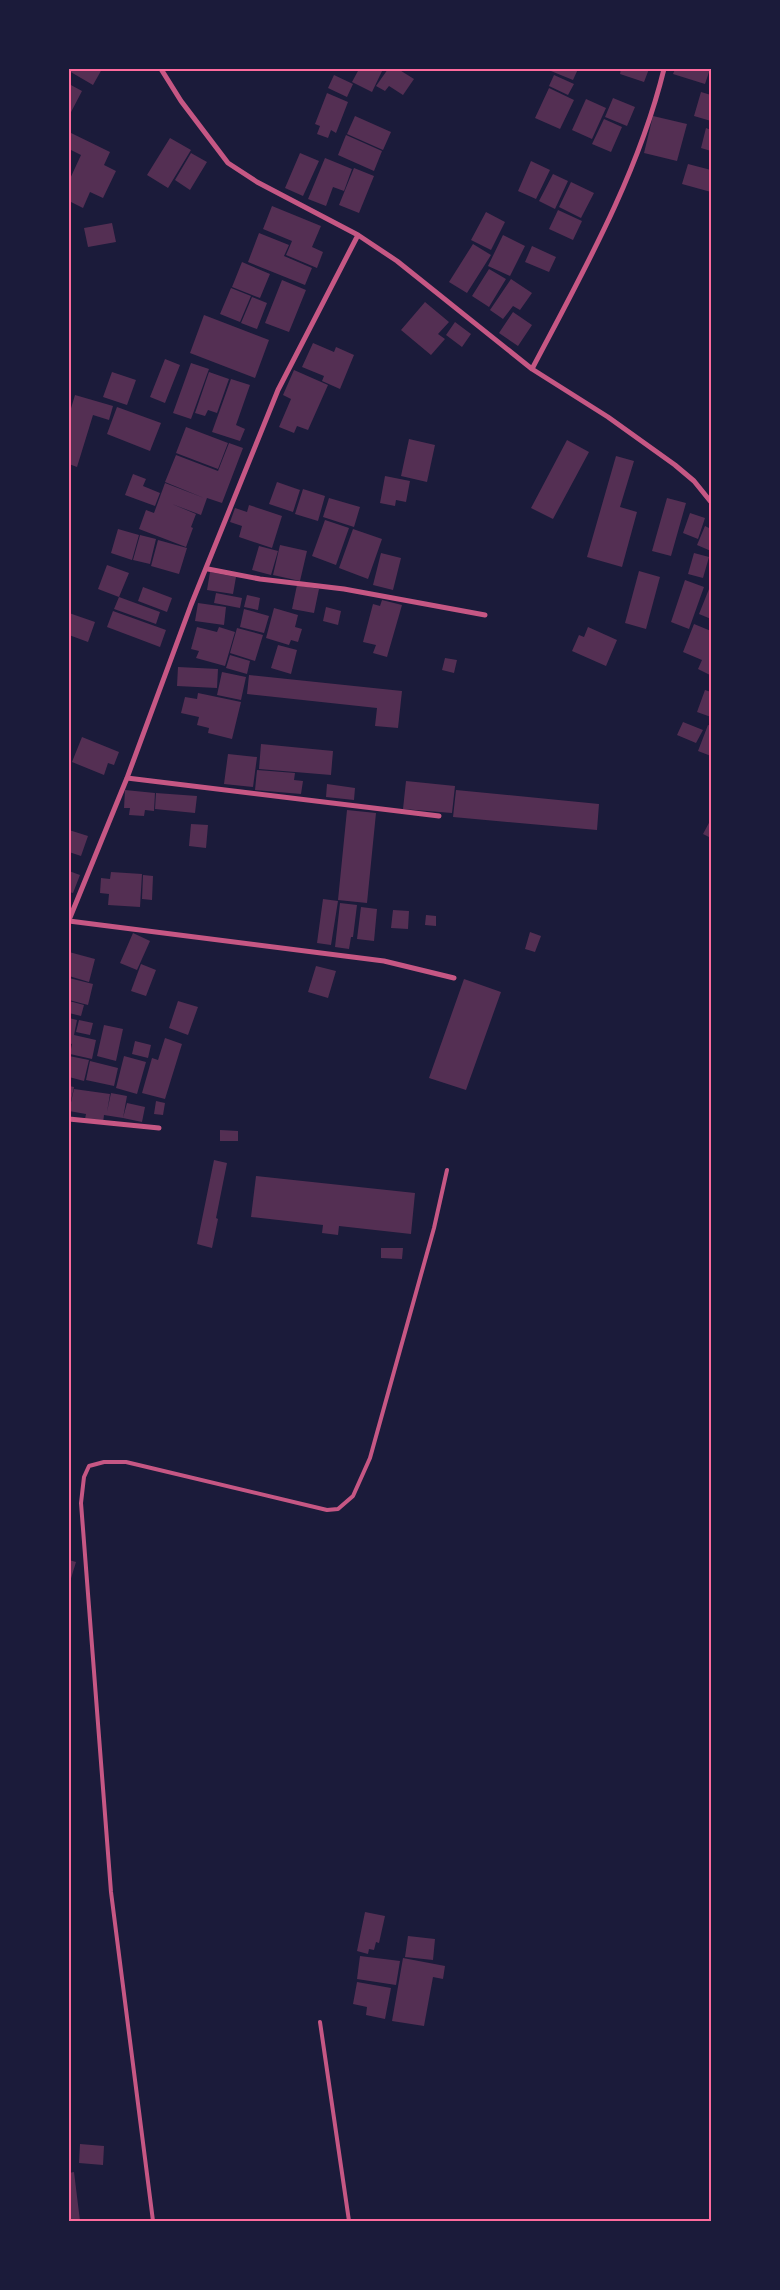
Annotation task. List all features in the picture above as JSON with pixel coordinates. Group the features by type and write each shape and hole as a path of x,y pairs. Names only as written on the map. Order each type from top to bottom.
{"street":[{"path":"161,69 181,101 228,164 256,182 358,235 397,261 532,369 608,417 676,465 694,481 711,502"},
{"path":"532,369 628,179 664,69"},
{"path":"358,235 278,390 208,569 191,605 127,778 69,921 384,961 454,978"},
{"path":"208,569 260,579 344,590 485,615"},
{"path":"127,778 439,816"},
{"path":"69,1119 159,1128"}],"lane":[{"path":"153,2221 111,1892 81,1503 84,1477 89,1466 104,1462 126,1462 327,1510 338,1509 353,1496 370,1458 447,1170"},
{"path":"320,2022 349,2221"}],"building":[{"path":"69,69 102,69 93,85 69,71"},
{"path":"359,69 383,69 372,92 352,82"},
{"path":"388,69 398,69 414,79 403,95 389,86 385,91 376,86"},
{"path":"546,69 578,69 573,80"},
{"path":"621,69 649,69 644,82 620,74"},
{"path":"675,69 710,69 705,84 673,74"},
{"path":"334,75 353,84 347,97 328,88"},
{"path":"554,75 574,84 568,95 549,86"},
{"path":"69,84 82,91 69,116"},
{"path":"549,88 574,100 560,129 535,118"},
{"path":"701,92 711,95 711,121 694,116"},
{"path":"327,93 348,102 336,133 331,130 328,138 317,134 320,126 315,124"},
{"path":"613,98 635,107 627,126 605,117"},
{"path":"586,99 606,108 592,139 572,130"},
{"path":"355,116 391,132 383,150 347,134"},
{"path":"653,116 687,124 677,161 644,153"},
{"path":"604,119 622,127 611,152 592,144"},
{"path":"706,128 711,130 711,151 701,148"},
{"path":"69,132 110,152 104,165 116,171 103,198 90,192 83,208 69,201 69,181 81,155 69,149"},
{"path":"346,135 382,151 374,171 338,155"},
{"path":"170,138 191,150 168,188 147,175"},
{"path":"191,153 207,162 190,190 175,180"},
{"path":"300,153 319,161 303,196 285,188"},
{"path":"325,158 352,169 344,191 333,187 326,206 308,199"},
{"path":"531,161 550,170 536,199 518,191"},
{"path":"688,164 711,170 711,192 682,184"},
{"path":"354,168 374,176 359,213 339,205"},
{"path":"553,174 568,181 555,209 539,201"},
{"path":"571,182 594,193 581,218 559,207"},
{"path":"272,206 321,226 312,247 323,252 317,268 286,255 292,241 263,229"},
{"path":"558,210 582,221 573,240 549,229"},
{"path":"486,212 505,222 491,250 471,240"},
{"path":"112,223 116,242 88,247 84,228"},
{"path":"259,233 289,245 284,256 312,268 305,285 248,262"},
{"path":"503,235 525,246 510,276 488,266"},
{"path":"473,244 491,255 467,293 449,282"},
{"path":"532,246 556,257 549,272 525,262"},
{"path":"242,262 270,274 260,298 232,287"},
{"path":"489,269 506,279 489,307 472,296"},
{"path":"511,279 532,293 520,310 513,306 503,319 490,310"},
{"path":"282,280 306,290 289,332 265,323"},
{"path":"231,288 251,296 240,322 220,314"},
{"path":"252,297 267,303 257,329 241,323"},
{"path":"425,302 449,322 438,334 445,339 431,355 401,330"},
{"path":"513,312 532,325 518,346 499,333"},
{"path":"204,315 269,340 255,378 190,353"},
{"path":"455,322 471,334 462,347 446,335"},
{"path":"313,343 334,352 336,347 354,355 340,389 322,381 324,376 302,367"},
{"path":"165,359 180,365 165,403 150,397"},
{"path":"191,363 209,369 191,419 173,413"},
{"path":"294,370 328,385 308,430 297,426 294,433 279,427 291,399 283,395"},
{"path":"112,372 136,380 127,405 103,397"},
{"path":"209,372 229,379 217,413 208,410 205,416 195,413"},
{"path":"231,379 250,385 236,425 245,429 240,441 212,432"},
{"path":"75,395 113,406 109,420 93,415 77,467 69,464 69,415"},
{"path":"117,407 161,423 150,451 107,434"},
{"path":"186,427 228,443 218,469 176,453"},
{"path":"409,439 435,445 427,482 401,476"},
{"path":"567,440 589,452 553,519 531,508"},
{"path":"229,443 243,448 222,503 207,498 201,515 172,504 196,514 186,547 139,529 146,510 154,513 165,483 204,498 165,482 176,455 218,471"},
{"path":"616,456 634,461 620,507 637,512 622,567 587,557"},
{"path":"133,474 146,479 143,486 160,493 155,506 125,495"},
{"path":"385,476 410,481 406,502 396,500 395,506 380,503"},
{"path":"277,482 300,490 293,512 269,504"},
{"path":"303,489 325,496 318,521 295,514"},
{"path":"329,498 360,507 354,527 323,517"},
{"path":"667,498 686,503 671,556 652,551"},
{"path":"249,505 282,516 272,548 239,537 242,526 230,522 235,508 247,512"},
{"path":"690,513 705,518 698,539 683,533"},
{"path":"325,520 349,528 336,565 312,556"},
{"path":"705,526 711,529 711,551 697,545"},
{"path":"118,529 139,535 132,560 111,553"},
{"path":"353,529 382,539 368,579 339,568"},
{"path":"140,535 156,539 150,564 133,560"},
{"path":"158,540 187,548 179,574 151,566"},
{"path":"280,545 307,551 300,581 273,575"},
{"path":"259,546 278,551 271,575 252,570"},
{"path":"381,553 401,558 393,590 373,585"},
{"path":"694,553 709,557 703,578 688,574"},
{"path":"107,565 129,573 119,597 98,589"},
{"path":"639,571 660,577 646,629 625,623"},
{"path":"210,572 236,577 233,594 207,590"},
{"path":"685,580 704,587 689,629 671,622"},
{"path":"711,584 711,619 699,614"},
{"path":"297,585 319,589 314,613 292,609"},
{"path":"143,587 172,598 167,612 138,601"},
{"path":"216,593 242,598 240,608 214,603"},
{"path":"247,595 260,598 258,610 244,607"},
{"path":"119,597 160,612 156,624 114,609"},
{"path":"382,600 402,605 387,657 373,653 376,645 363,642 373,604 380,606"},
{"path":"198,603 226,607 224,625 195,621"},
{"path":"326,607 341,611 338,625 323,621"},
{"path":"274,608 298,615 295,627 302,629 298,642 291,640 289,645 266,638"},
{"path":"244,609 269,616 264,633 240,627"},
{"path":"113,611 166,630 160,647 107,627"},
{"path":"69,613 95,622 88,642 69,635"},
{"path":"694,624 711,631 710,675 698,669 702,660 683,652"},
{"path":"197,627 217,632 219,627 235,632 225,666 196,658 199,651 191,649"},
{"path":"588,627 617,640 606,666 572,651 579,635 584,637"},
{"path":"237,628 263,635 255,661 230,653"},
{"path":"278,645 297,650 291,674 271,668"},
{"path":"230,655 250,661 247,674 226,668"},
{"path":"445,658 457,660 454,673 442,670"},
{"path":"178,667 218,669 217,688 177,686"},
{"path":"222,672 246,677 241,700 217,695"},
{"path":"249,675 402,691 398,728 375,726 377,708 247,694"},
{"path":"705,690 711,692 711,717 697,712"},
{"path":"198,693 241,702 232,739 208,733 209,728 197,725 199,717 181,713 185,697 197,699"},
{"path":"683,722 703,730 696,743 677,735"},
{"path":"708,725 711,726 711,756 698,751"},
{"path":"82,737 119,752 114,765 108,763 104,775 72,762"},
{"path":"261,744 333,751 331,775 259,769"},
{"path":"228,754 257,757 253,787 224,784"},
{"path":"257,770 295,773 294,780 303,781 301,794 255,790"},
{"path":"406,781 455,786 452,813 403,809"},
{"path":"327,784 355,788 354,800 326,797"},
{"path":"125,790 155,793 154,811 145,810 144,816 129,815 130,808 124,808"},
{"path":"456,790 599,804 597,830 453,817"},
{"path":"156,793 197,796 195,813 155,809"},
{"path":"347,810 376,813 367,903 338,900"},
{"path":"711,822 711,838 703,834"},
{"path":"191,824 208,825 206,848 189,846"},
{"path":"69,830 88,836 81,856 69,852"},
{"path":"69,871 80,875 73,893 69,892"},
{"path":"111,872 142,874 140,907 108,905 109,894 100,893 101,878 110,879"},
{"path":"143,875 153,876 152,900 142,899"},
{"path":"323,899 338,901 331,945 317,943"},
{"path":"340,903 357,905 353,937 351,937 349,949 335,947"},
{"path":"361,907 377,909 374,941 357,939"},
{"path":"393,910 409,911 408,929 391,928"},
{"path":"426,915 436,916 436,926 425,925"},
{"path":"530,932 541,936 535,952 525,949"},
{"path":"133,933 150,941 137,970 120,963"},
{"path":"69,952 95,959 89,982 69,976"},
{"path":"141,964 156,970 146,996 131,991"},
{"path":"316,966 336,971 328,998 308,992"},
{"path":"69,978 93,984 88,1005 69,1000"},
{"path":"464,979 501,992 466,1090 429,1078"},
{"path":"69,1001 84,1005 81,1016 69,1013"},
{"path":"178,1001 198,1007 188,1035 169,1028"},
{"path":"69,1018 77,1020 74,1035 96,1040 92,1059 70,1054 72,1044 69,1043"},
{"path":"79,1020 93,1023 90,1035 76,1032"},
{"path":"104,1025 123,1029 116,1061 97,1056"},
{"path":"165,1038 182,1044 165,1099 142,1093 152,1058 158,1060"},
{"path":"135,1041 151,1045 148,1058 132,1054"},
{"path":"69,1056 89,1060 84,1081 69,1077"},
{"path":"124,1056 146,1062 137,1094 116,1088"},
{"path":"90,1061 118,1068 114,1086 86,1080"},
{"path":"69,1086 74,1087 70,1105 69,1105"},
{"path":"74,1089 110,1094 107,1112 111,1093 127,1096 123,1118 104,1115 103,1123 85,1119 86,1114 69,1111"},
{"path":"156,1101 165,1103 163,1115 154,1114"},
{"path":"127,1103 145,1107 142,1122 123,1118"},
{"path":"220,1130 238,1131 238,1141 220,1141"},
{"path":"214,1160 227,1163 212,1248 197,1244"},
{"path":"256,1176 415,1193 411,1234 339,1226 338,1235 322,1233 323,1225 251,1217"},
{"path":"381,1248 403,1248 402,1259 381,1258"},
{"path":"69,1560 76,1562 69,1585"},
{"path":"365,1912 385,1916 379,1943 376,1942 374,1950 369,1949 368,1954 357,1951"},
{"path":"408,1936 435,1939 433,1960 405,1957"},
{"path":"360,1956 400,1961 396,1985 357,1979"},
{"path":"403,1958 445,1966 443,1979 433,1977 424,2026 392,2021"},
{"path":"357,1982 391,1988 385,2019 366,2015 367,2007 353,2004"},
{"path":"80,2144 104,2146 103,2165 79,2163"},
{"path":"74,2172 80,2221 69,2221 69,2173"}]}
